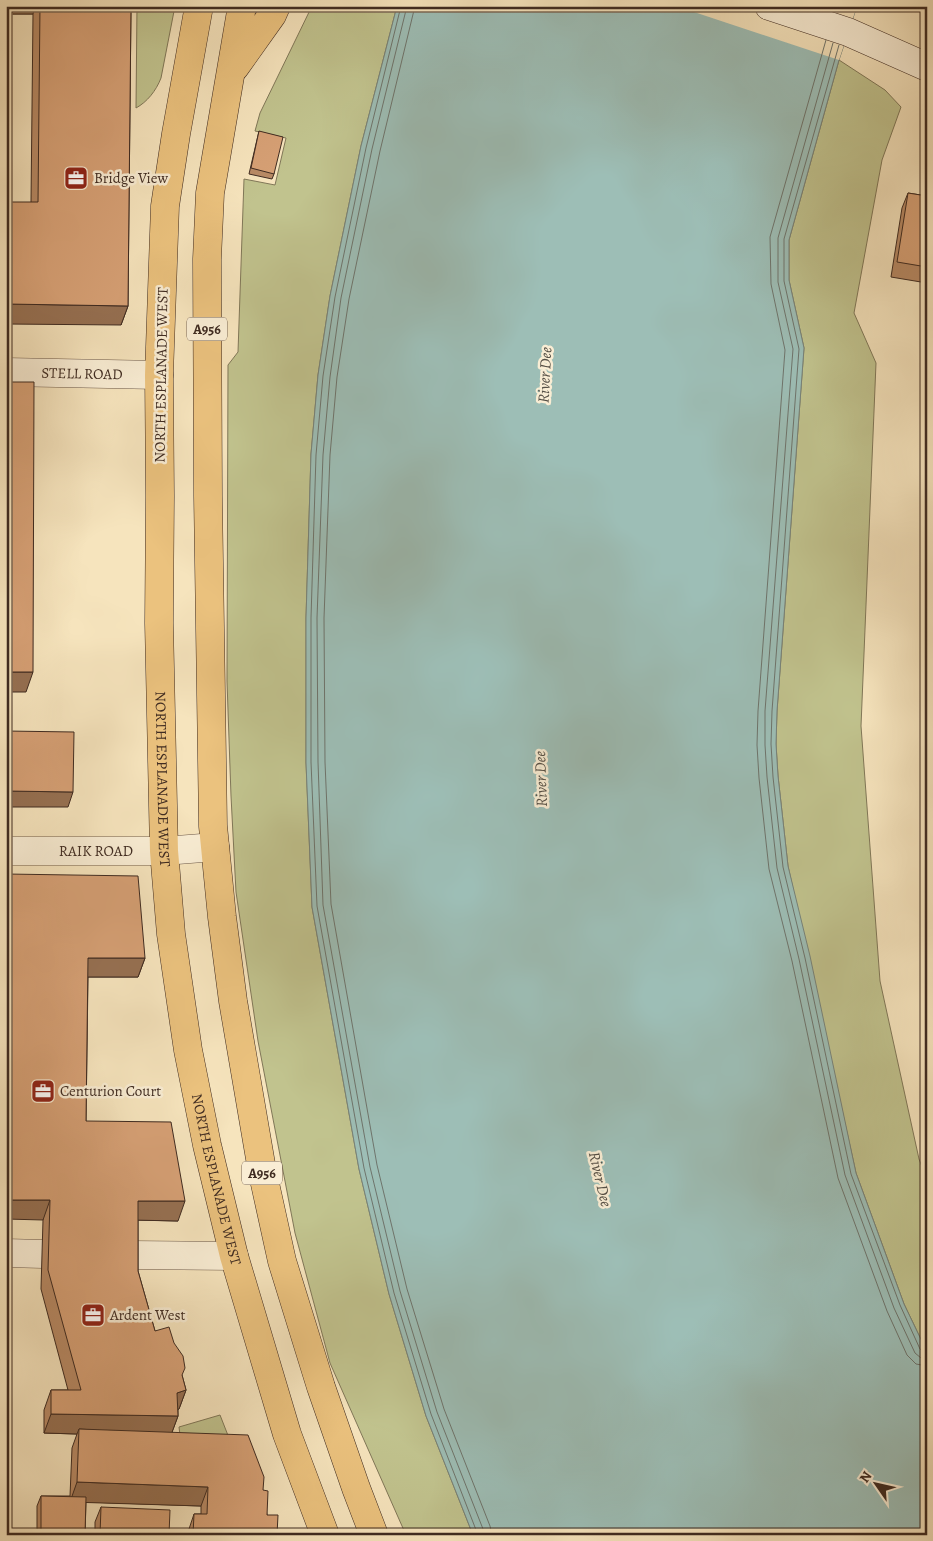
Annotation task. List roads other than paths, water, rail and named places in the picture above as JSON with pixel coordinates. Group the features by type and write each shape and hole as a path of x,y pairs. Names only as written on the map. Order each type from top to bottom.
{"main road":[{"name":"NORTH ESPLANADE WEST","path":"199,6 165,206 159,375 158,623 164,851 171,934 188,1050 207,1146 234,1256 287,1434 324,1535"},
{"name":"A956","path":"242,6 210,193 207,259 208,514 213,826 233,1001 262,1170 282,1261 321,1387 374,1535"},
{"path":"230,72 272,15 276,6"}],"street":[{"path":"769,6 848,32 927,67"},
{"name":"STELL ROAD","path":"6,372 159,375"},
{"name":"RAIK ROAD","path":"6,850 164,851 215,847"},
{"path":"6,1253 43,1254"},
{"path":"131,1255 234,1256"}],"water":[{"name":"River Dee","path":"397,6 857,6 839,60 789,240 789,280 804,348 776,744 788,866 810,956 856,1173 904,1304 927,1352 927,1535 473,1535 426,1416 389,1294 359,1169 312,907 306,763 306,618 311,454 318,375 330,296 361,146"}],"place":[{"name":"Bridge View","path":"76,178"},
{"name":"Centurion Court","path":"43,1091"},
{"name":"Ardent West","path":"93,1315"}]}
